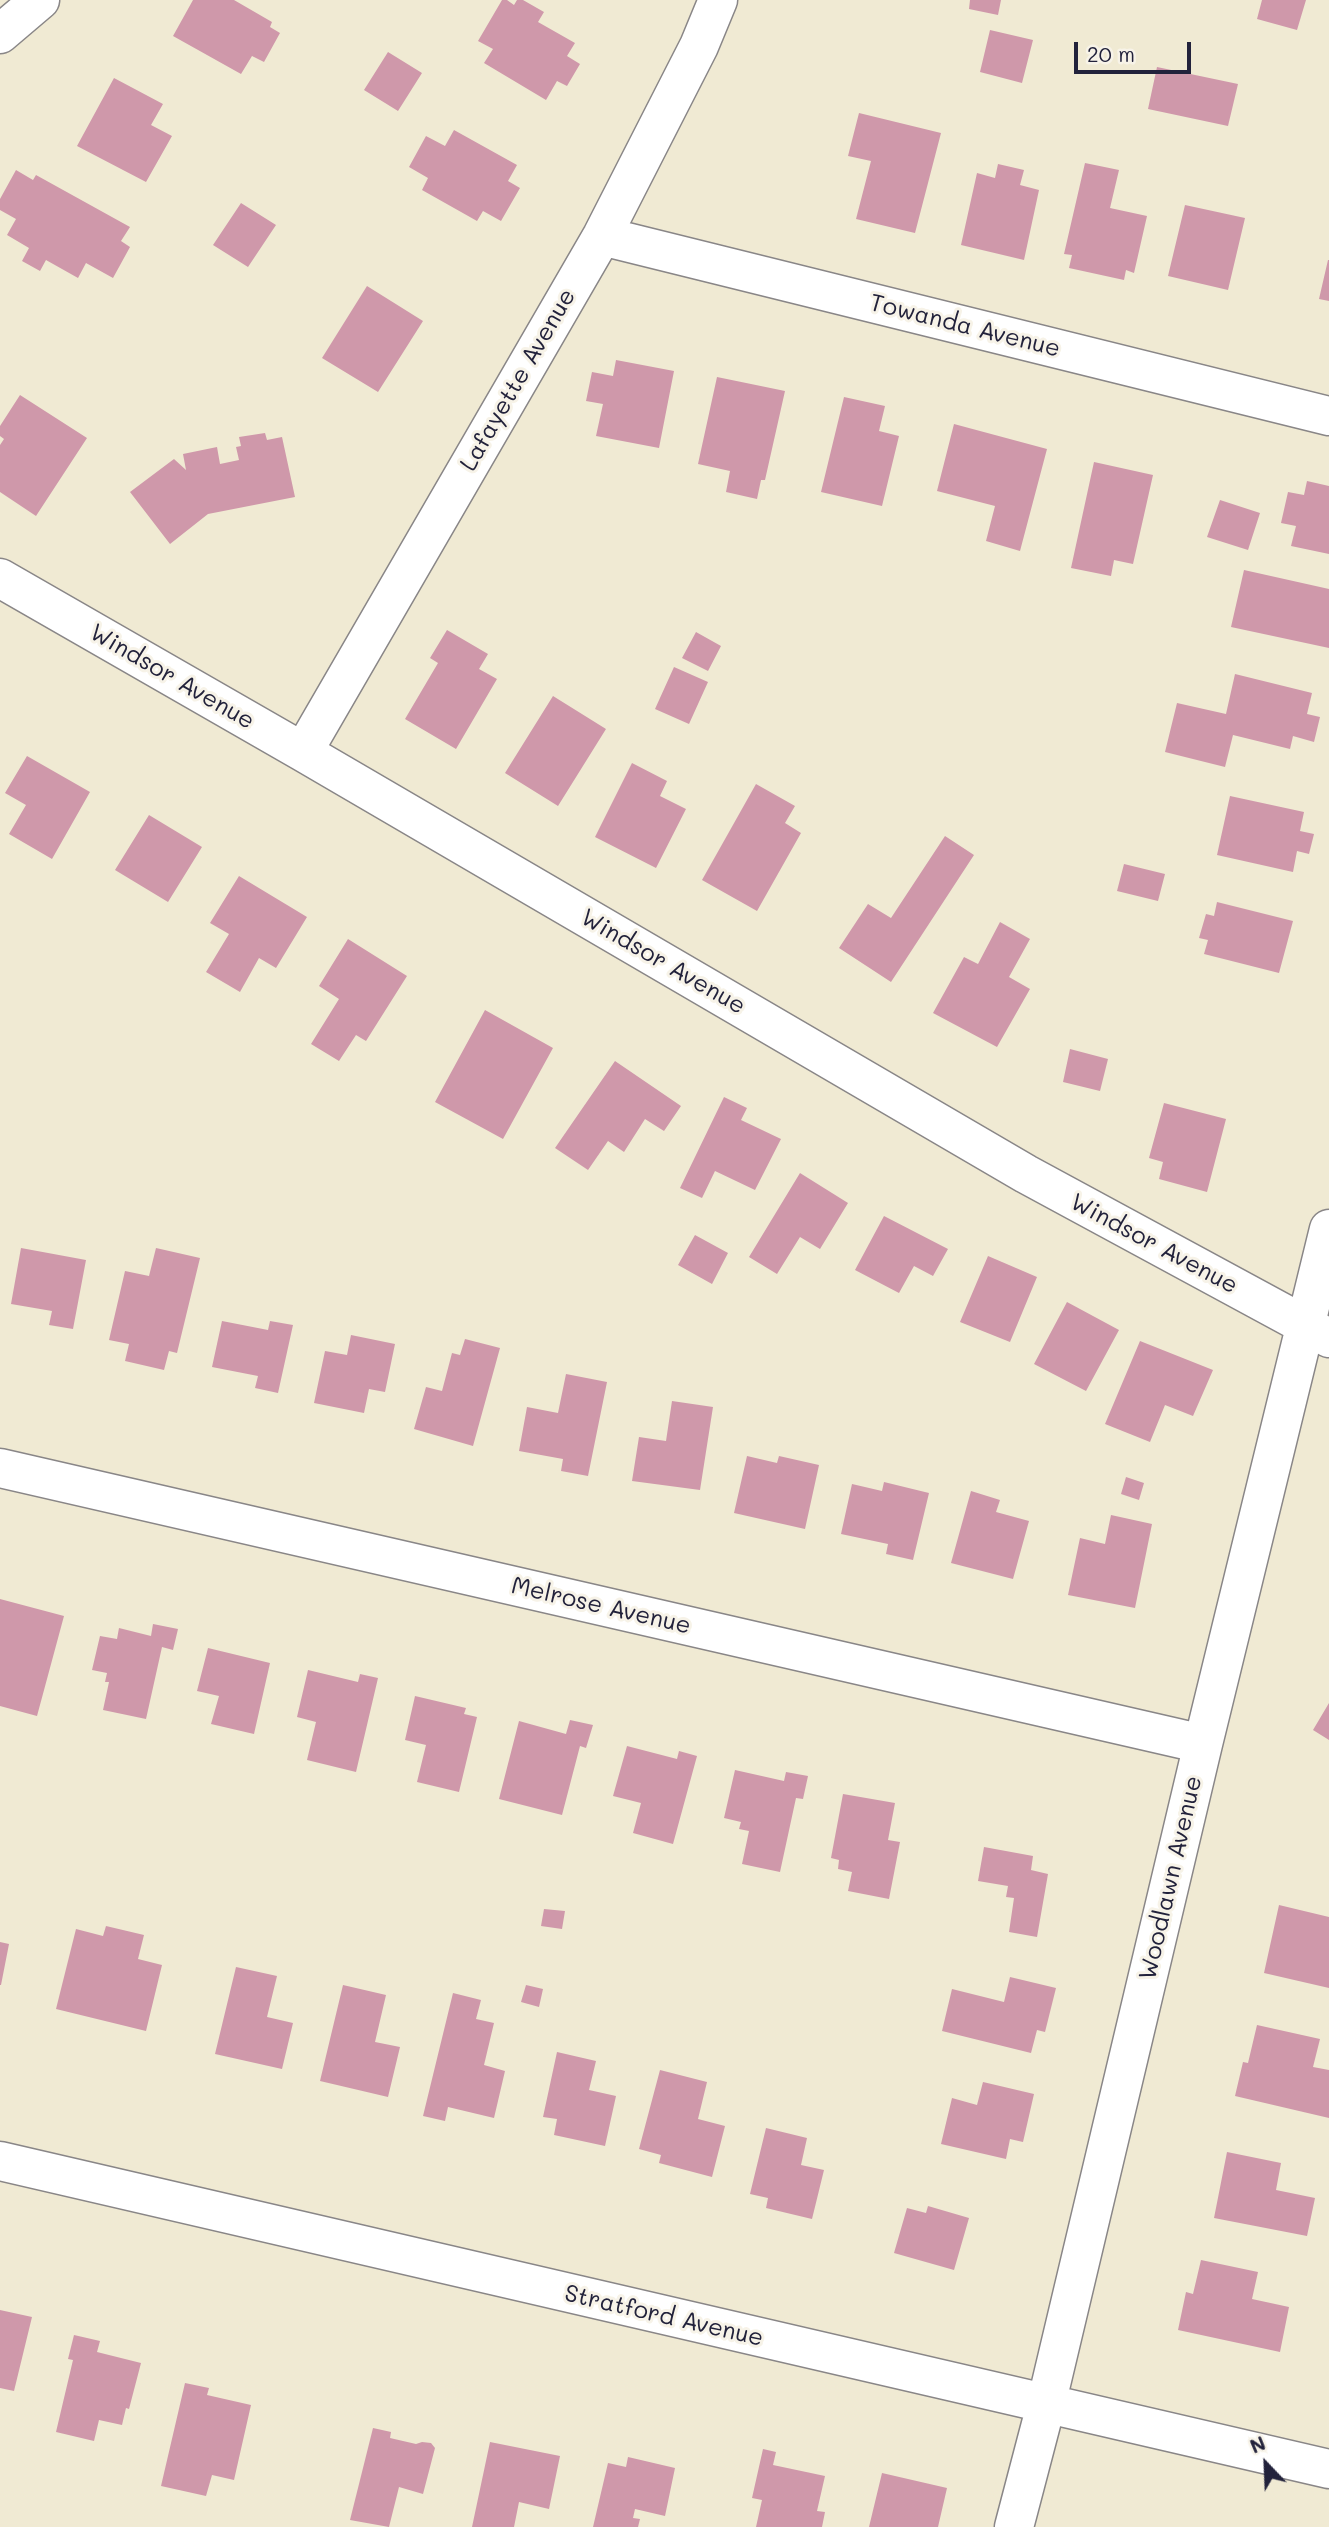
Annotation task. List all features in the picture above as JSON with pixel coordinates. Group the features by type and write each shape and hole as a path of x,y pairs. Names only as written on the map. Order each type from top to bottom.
{"street":[{"path":"0,34 40,0"},
{"name":"Lafayette Avenue","path":"303,752 602,236 699,46 718,0"},
{"name":"Towanda Avenue","path":"602,236 1329,416"},
{"name":"Windsor Avenue","path":"0,578 1026,1174 1317,1332"},
{"name":"Woodlawn Avenue","path":"1014,2527 1046,2405 1203,1744 1317,1332 1329,1230"},
{"name":"Melrose Avenue","path":"0,1468 1203,1744"},
{"name":"Stratford Avenue","path":"0,2161 1329,2469"}],"building":[{"path":"193,0 234,0 272,22 270,27 280,33 264,62 252,56 241,74 173,36"},
{"path":"502,0 514,5 517,0 523,0 544,12 538,22 575,43 567,56 580,64 567,86 557,81 546,100 484,63 493,49 478,41"},
{"path":"970,0 1001,0 998,15 969,9"},
{"path":"1262,0 1306,0 1297,30 1257,19"},
{"path":"990,30 1033,40 1022,83 980,72"},
{"path":"388,52 422,73 398,111 364,90"},
{"path":"1157,67 1238,84 1228,126 1148,109"},
{"path":"114,78 163,104 151,125 172,136 146,182 77,146"},
{"path":"859,113 941,133 915,233 856,219 871,161 848,156"},
{"path":"454,130 517,165 508,181 520,188 501,221 483,211 477,221 422,190 428,178 409,167 426,136 445,146"},
{"path":"1085,163 1119,170 1110,208 1147,216 1134,273 1126,270 1124,280 1069,268 1072,255 1064,254"},
{"path":"998,164 1024,170 1020,185 1039,190 1024,260 961,245 977,173 995,178"},
{"path":"16,170 33,180 36,175 130,227 121,241 130,247 113,278 86,263 78,278 46,260 40,271 22,261 29,248 7,235 16,219 0,210 0,199"},
{"path":"241,203 276,225 248,267 213,245"},
{"path":"1185,205 1245,218 1228,290 1168,276"},
{"path":"1329,260 1329,301 1319,299"},
{"path":"367,286 423,321 378,392 322,358"},
{"path":"616,360 674,371 659,448 596,436 603,404 586,401 592,372 613,376"},
{"path":"717,377 785,391 765,480 761,480 757,499 726,492 730,471 698,464"},
{"path":"20,395 87,438 36,516 0,492 0,445 4,439 0,436 0,426"},
{"path":"844,397 885,406 879,431 899,436 882,506 821,492"},
{"path":"954,424 1047,449 1020,551 986,541 995,506 937,491"},
{"path":"265,433 267,440 282,437 295,497 208,514 170,544 130,492 174,459 186,470 183,454 217,447 220,464 239,460 236,447 241,446 239,437"},
{"path":"1094,462 1153,475 1133,564 1114,560 1111,576 1071,568"},
{"path":"1307,481 1329,486 1329,554 1291,546 1296,526 1281,523 1288,492 1304,495"},
{"path":"1220,500 1260,513 1248,550 1207,537"},
{"path":"1244,570 1329,589 1329,648 1231,627"},
{"path":"447,630 488,654 479,669 497,679 456,749 405,719 438,663 430,658"},
{"path":"696,632 721,646 708,671 682,658"},
{"path":"674,667 708,682 689,724 655,709"},
{"path":"1235,674 1312,693 1307,714 1320,717 1314,742 1293,736 1290,749 1233,735 1225,767 1165,752 1177,703 1226,714"},
{"path":"553,696 606,729 558,806 505,773"},
{"path":"27,756 90,792 52,859 9,834 26,805 5,793"},
{"path":"632,763 667,781 660,796 686,809 656,868 595,837"},
{"path":"756,784 795,806 785,823 801,833 757,911 702,880"},
{"path":"1230,796 1304,812 1300,831 1314,834 1309,854 1297,851 1293,872 1217,855"},
{"path":"149,815 202,847 168,902 115,870"},
{"path":"945,836 974,855 891,982 839,948 868,904 891,918"},
{"path":"1124,864 1165,874 1158,901 1117,891"},
{"path":"239,876 307,917 276,968 259,958 240,992 206,972 229,934 210,923"},
{"path":"1217,902 1293,921 1279,973 1204,954 1208,940 1199,938 1206,914 1214,916"},
{"path":"1000,922 1030,939 1009,977 1030,989 997,1047 933,1013 964,957 978,964"},
{"path":"348,939 407,976 366,1041 356,1035 339,1061 311,1044 339,999 319,986"},
{"path":"485,1010 553,1048 503,1139 435,1102"},
{"path":"1070,1049 1108,1059 1100,1091 1063,1082"},
{"path":"615,1061 681,1106 664,1131 645,1119 624,1152 608,1141 588,1170 555,1148"},
{"path":"724,1097 747,1108 741,1120 781,1139 755,1190 715,1171 702,1198 680,1188"},
{"path":"1164,1103 1226,1119 1207,1192 1159,1179 1163,1162 1149,1158"},
{"path":"800,1173 848,1203 820,1249 800,1237 777,1274 749,1257"},
{"path":"884,1216 948,1249 933,1276 914,1266 899,1293 855,1270"},
{"path":"695,1235 728,1253 712,1284 678,1265"},
{"path":"21,1248 86,1260 73,1329 49,1325 52,1311 11,1304"},
{"path":"156,1248 200,1258 177,1353 169,1351 164,1370 125,1361 129,1344 109,1340 125,1271 149,1276"},
{"path":"988,1256 1037,1277 1010,1342 960,1322"},
{"path":"1067,1302 1119,1330 1086,1391 1034,1364"},
{"path":"222,1321 268,1330 270,1321 293,1325 278,1393 255,1388 258,1376 212,1367"},
{"path":"351,1335 395,1344 385,1392 369,1389 364,1413 314,1403 325,1351 347,1355"},
{"path":"465,1339 500,1348 473,1446 414,1429 426,1387 442,1391 452,1353 460,1355"},
{"path":"1140,1341 1213,1370 1193,1416 1165,1405 1150,1442 1105,1424"},
{"path":"566,1374 607,1382 588,1476 561,1471 563,1459 519,1451 527,1407 558,1413"},
{"path":"672,1401 713,1407 700,1490 632,1481 639,1437 666,1441"},
{"path":"747,1456 777,1463 779,1456 819,1465 805,1529 734,1513"},
{"path":"1126,1477 1144,1483 1139,1500 1121,1494"},
{"path":"884,1482 929,1493 913,1560 886,1554 888,1544 841,1534 852,1484 882,1491"},
{"path":"971,1491 1000,1500 996,1512 1029,1521 1013,1579 951,1563"},
{"path":"1111,1515 1152,1524 1135,1608 1068,1595 1080,1538 1105,1544"},
{"path":"0,1599 64,1616 37,1716 0,1706"},
{"path":"153,1624 178,1629 173,1650 162,1647 146,1719 103,1710 109,1682 105,1682 107,1673 92,1670 100,1636 117,1639 119,1628 151,1636"},
{"path":"208,1648 270,1663 254,1734 211,1724 219,1696 197,1691"},
{"path":"308,1670 358,1682 360,1674 378,1678 356,1772 307,1760 316,1722 297,1717"},
{"path":"415,1696 466,1708 464,1714 477,1717 459,1792 417,1782 426,1745 405,1740"},
{"path":"1329,1703 1329,1740 1313,1730"},
{"path":"570,1720 593,1725 586,1748 580,1746 562,1815 499,1799 519,1721 566,1734"},
{"path":"627,1746 677,1759 679,1751 697,1756 673,1844 633,1833 641,1803 613,1796"},
{"path":"735,1770 784,1781 786,1772 808,1776 803,1799 796,1798 780,1872 742,1864 749,1831 739,1829 741,1822 724,1818"},
{"path":"843,1794 895,1803 888,1840 900,1842 889,1899 848,1891 852,1872 838,1869 839,1860 831,1858"},
{"path":"984,1847 1033,1856 1031,1870 1048,1874 1037,1937 1009,1932 1014,1898 1006,1897 1008,1886 978,1881"},
{"path":"1279,1905 1329,1917 1329,1988 1264,1973"},
{"path":"544,1909 565,1911 562,1929 541,1926"},
{"path":"106,1926 144,1935 138,1959 162,1965 146,2031 56,2009 76,1929 103,1936"},
{"path":"0,1942 9,1944 1,1985 0,1985"},
{"path":"236,1967 277,1976 267,2017 293,2023 282,2069 215,2054"},
{"path":"1010,1977 1056,1988 1045,2032 1037,2030 1031,2053 942,2031 952,1989 1004,2002"},
{"path":"343,1985 386,1995 375,2042 400,2047 388,2097 320,2081"},
{"path":"526,1985 543,1989 539,2007 521,2002"},
{"path":"453,1993 481,2000 476,2019 494,2023 484,2065 505,2071 494,2118 448,2107 445,2121 423,2116"},
{"path":"1257,2025 1320,2039 1313,2067 1329,2070 1329,2118 1235,2096 1243,2062 1248,2063"},
{"path":"557,2052 596,2061 589,2090 616,2096 605,2146 554,2135 557,2119 543,2117"},
{"path":"660,2070 707,2082 698,2119 725,2126 712,2177 659,2163 661,2155 639,2149"},
{"path":"983,2082 1034,2094 1023,2142 1010,2139 1006,2159 941,2144 952,2098 977,2105"},
{"path":"766,2128 807,2138 801,2165 824,2170 812,2219 766,2208 768,2198 750,2194"},
{"path":"1227,2152 1281,2163 1276,2190 1315,2198 1307,2236 1214,2218"},
{"path":"928,2206 969,2218 954,2270 894,2253 907,2208 926,2213"},
{"path":"1201,2260 1258,2272 1252,2299 1289,2307 1280,2352 1178,2330 1186,2292 1193,2294"},
{"path":"0,2310 32,2317 14,2391 0,2388"},
{"path":"74,2335 100,2341 97,2352 141,2363 122,2425 99,2420 94,2441 56,2432 73,2360 68,2359"},
{"path":"185,2383 209,2388 207,2395 251,2405 234,2480 212,2475 206,2496 161,2486"},
{"path":"373,2428 391,2432 390,2438 416,2444 431,2443 435,2448 423,2494 399,2487 389,2527 350,2520"},
{"path":"490,2442 560,2456 549,2509 519,2502 514,2527 472,2527"},
{"path":"763,2449 776,2452 773,2465 825,2476 817,2511 825,2512 822,2527 756,2527 762,2500 752,2498"},
{"path":"628,2457 675,2468 665,2516 635,2509 633,2518 640,2519 638,2527 593,2527 608,2463 626,2467"},
{"path":"882,2473 947,2488 938,2527 869,2527"}]}
